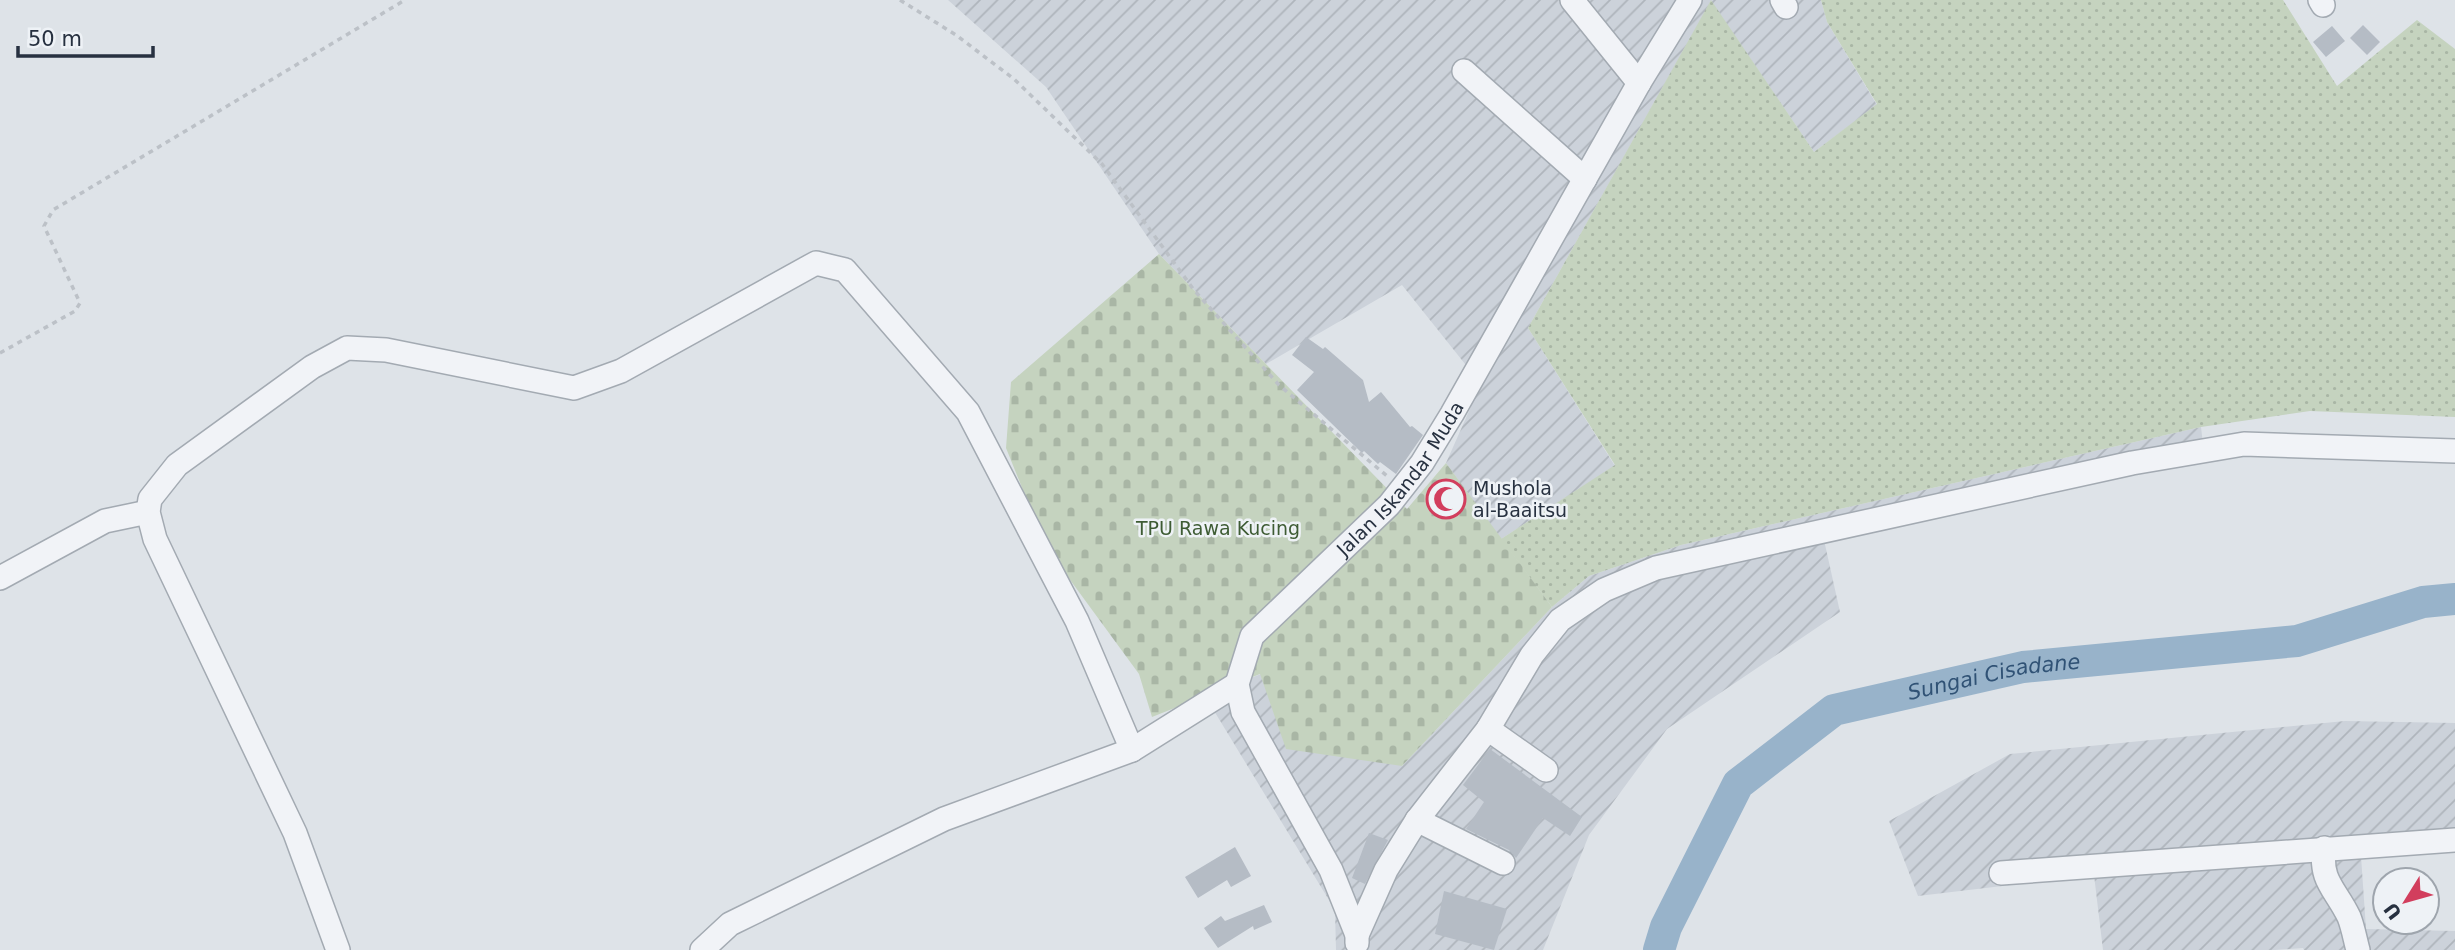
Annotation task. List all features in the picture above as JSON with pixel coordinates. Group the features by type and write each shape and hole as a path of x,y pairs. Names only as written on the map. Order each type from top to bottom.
{"street":[{"path":"1572,0 1639,83"},
{"name":"Jalan Iskandar Muda","path":"1237,684 1252,636 1389,505 1422,463 1639,83 1690,0"},
{"path":"1464,71 1585,179"},
{"path":"338,950 295,833 155,539 148,512 150,499 177,466 312,367 347,348 386,350 574,388 621,371 816,263 845,270 968,412 1077,621 1132,750"},
{"path":"1357,943 1386,870 1417,820 1488,729 1532,655 1560,620 1604,590 1656,568 2132,463 2244,444 2455,451"},
{"path":"0,578 105,521 148,512"},
{"path":"702,950 730,925 944,819 1132,750 1237,684 1243,712 1331,870 1357,943"},
{"path":"1488,729 1546,770"},
{"path":"1417,820 1503,863"},
{"path":"2001,873 2455,839"},
{"path":"2324,848 2324,875 2350,918 2358,950"}],"path":[{"path":"0,353 75,312 80,303 44,226 53,210 405,0"},
{"path":"900,0 956,34 1014,79 1102,164 1194,290 1279,385 1401,489"}],"shaded area":[{"path":"948,0 1821,0 1827,22 1877,105 1814,152 1711,1 1528,328 1615,466 1501,539 1446,463 1481,384 1402,285 1266,364 1159,254 1046,87"},
{"path":"2201,427 2204,452 1824,540 1840,612 1667,729 1589,835 1543,950 1336,950 1335,910 1205,696 1261,674 1402,766 1552,607 1589,576 1681,545"},
{"path":"2345,721 2455,723 2455,846 2361,856 2366,929 2371,929 2371,936 2441,936 2441,931 2455,931 2455,950 2103,950 2094,875 1918,896 1889,821 2010,754"}],"green space":[{"path":"1711,0 1814,152 1877,104 1827,22 1821,0 2283,0 2337,86 2417,20 2455,49 2455,417 2310,411 2201,427 1681,545 1589,576 1552,607 1501,539 1615,465 1528,328"},
{"name":"TPU Rawa Kucing","path":"1159,254 1407,509 1446,463 1552,607 1402,766 1286,749 1260,674 1152,717 1139,674 1046,547 1006,448 1011,382"}],"building":[{"path":"2363,25 2380,42 2367,55 2350,38"},
{"path":"2332,26 2345,41 2326,57 2313,42"},
{"path":"1306,337 1323,349 1325,347 1363,380 1369,402 1381,392 1410,427 1423,435 1396,474 1380,462 1378,464 1364,451 1362,453 1297,390 1314,372 1292,355"},
{"path":"1444,485 1453,504 1435,512 1426,494"},
{"path":"1490,749 1582,817 1570,836 1543,818 1516,858 1509,850 1466,829 1484,802 1463,785"},
{"path":"1369,833 1388,840 1365,884 1352,878"},
{"path":"1235,847 1251,876 1231,887 1227,880 1198,898 1185,877"},
{"path":"1444,891 1507,909 1494,950 1435,934"},
{"path":"1264,905 1272,922 1254,930 1253,926 1218,948 1204,928 1221,916 1225,921"}],"waterway":[{"name":"Sungai Cisadane","path":"1659,950 1666,927 1738,784 1834,710 2023,667 2297,641 2423,602 2455,599"}],"place":[{"name":"Mushola al-Baaitsu","path":"1446,499"}]}
